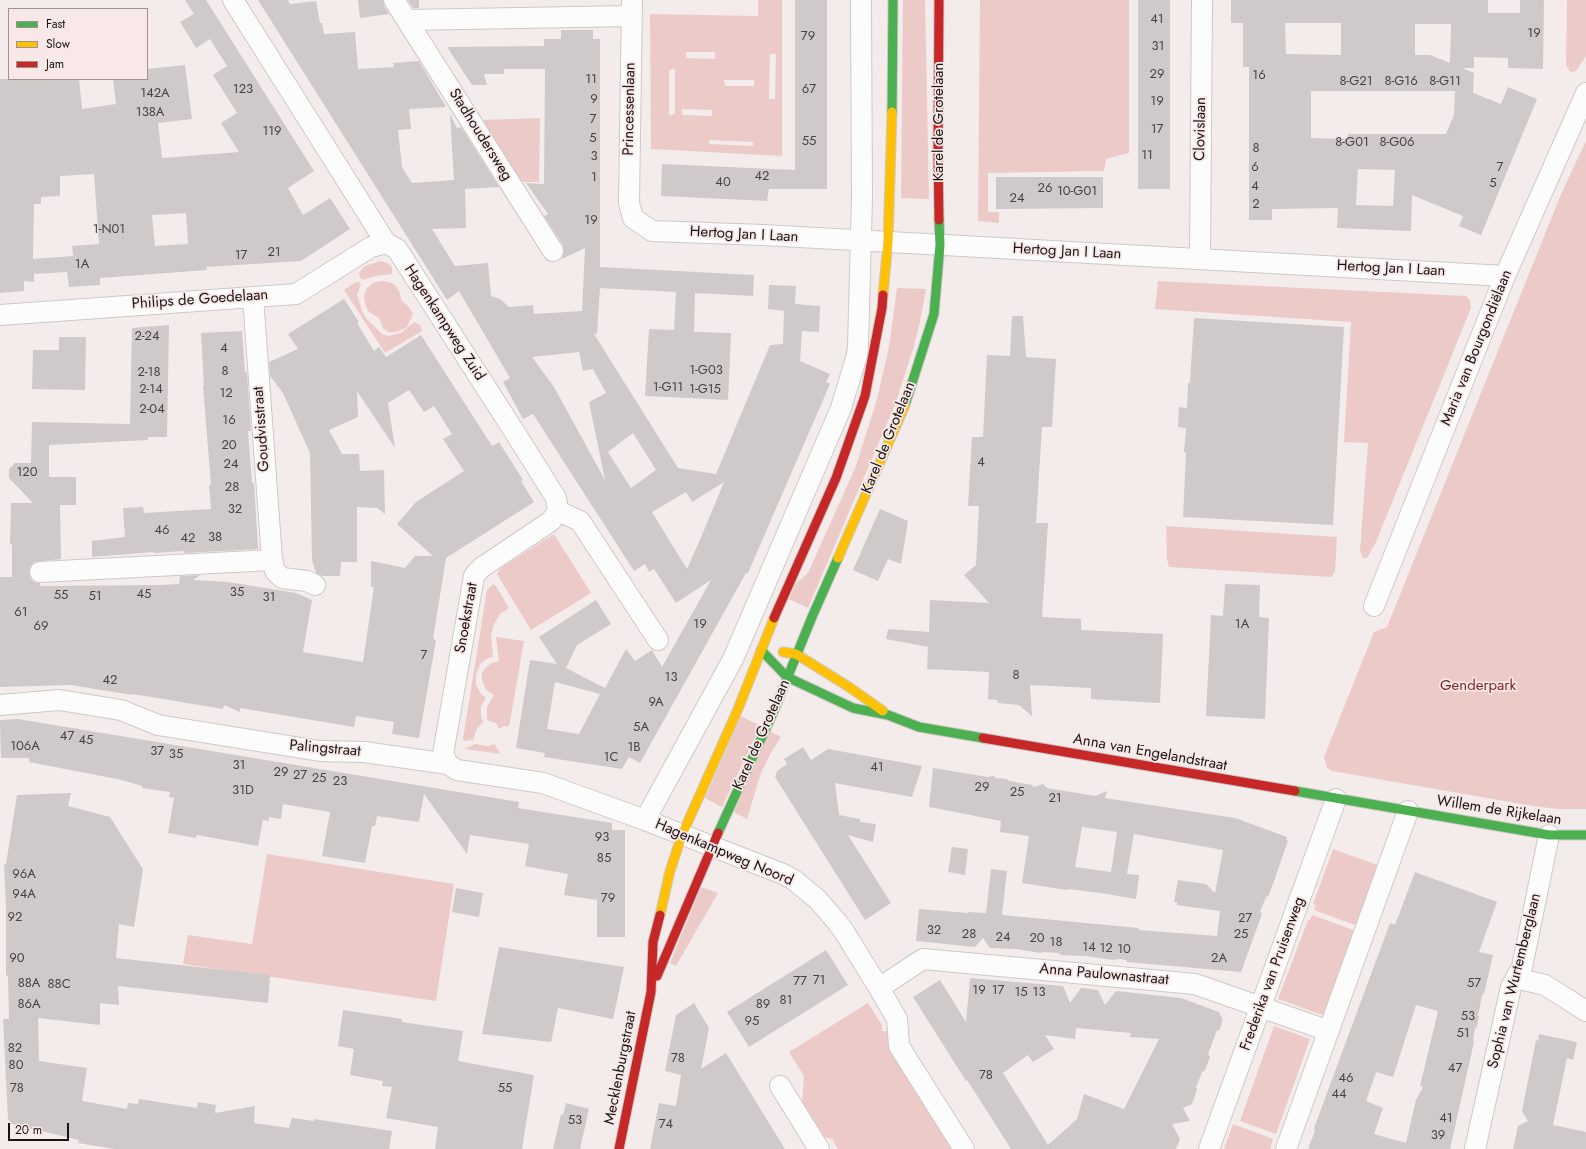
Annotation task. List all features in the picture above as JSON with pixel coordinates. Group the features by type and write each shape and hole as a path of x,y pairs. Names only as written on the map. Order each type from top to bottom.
{"main road":[{"path":"682,835 738,709 761,650 836,478 865,396 882,308 888,242 893,70 893,0"},
{"name":"Karel de Grotelaan","path":"711,846 727,815 773,713 796,654 903,412 934,314 940,245 938,150 939,0"},
{"name":"Anna van Engelandstraat","path":"761,650 796,654 849,686 888,716"},
{"name":"Anna van Engelandstraat","path":"761,650 787,677 853,708 888,716 919,727 1408,811"},
{"name":"Willem de Rijkelaan","path":"1408,811 1549,836 1586,835"},
{"name":"Mecklenburgstraat","path":"619,1149 651,992 653,942 670,871 682,835"},
{"name":"Mecklenburgstraat","path":"651,992 711,846"}],"street":[{"name":"Hagenkampweg Zuid","path":"233,0 386,243 397,249 512,428 556,498 558,511"},
{"name":"Stadhoudersweg","path":"394,0 553,251"},
{"path":"645,820 733,659 841,408 858,346 862,198 861,0"},
{"name":"Clovislaan","path":"1200,259 1202,0"},
{"path":"407,20 632,8"},
{"name":"Princessenlaan","path":"632,8 629,203 633,218"},
{"name":"Maria van Bourgondiëlaan","path":"1374,606 1505,276 1586,92"},
{"name":"Hertog Jan I Laan","path":"633,218 652,231 763,235 1505,276"},
{"name":"Philips de Goedelaan","path":"0,315 187,300 296,294 371,247 386,243"},
{"name":"Goudvisstraat","path":"253,297 272,560 275,572 282,578 307,581 315,585"},
{"path":"558,511 580,521 658,640"},
{"name":"Snoekstraat","path":"448,764 443,754 474,576 481,568 551,521 558,511"},
{"path":"40,572 272,560"},
{"name":"Palingstraat","path":"0,704 59,700 120,710 158,724 173,727 320,751 364,752 448,764 457,770 543,783 645,820"},
{"name":"Frederika van Pruisenweg","path":"1209,1149 1336,799"},
{"path":"1286,1149 1408,811"},
{"name":"Hagenkampweg Noord","path":"645,820 783,874 806,889 817,899 837,922 879,988 897,1019 899,1046 964,1149"},
{"name":"Sophia van Wurtemberglaan","path":"1475,1149 1511,987 1522,967 1549,836"},
{"name":"Anna Paulownastraat","path":"879,988 923,959 1195,984 1329,1031"},
{"path":"1516,978 1545,985 1586,1011"},
{"path":"780,1086 819,1149"}],"green space":[{"path":"758,0 782,0 782,156 651,149 650,14 758,16","holes":["686,52 715,52 715,59 686,58","770,54 776,54 775,99 769,99","675,69 675,114 669,115 669,70","724,80 754,80 754,86 725,86","682,109 712,110 712,116 682,115","709,140 753,142 753,146 709,144"]},
{"path":"903,0 925,0 929,199 901,198"},
{"path":"980,0 1129,0 1129,153 1106,159 1104,171 988,173 988,212 999,212 999,223 978,221"},
{"path":"1567,0 1586,0 1586,56 1576,71 1570,72 1566,65"},
{"path":"540,118 539,182 520,182 481,120"},
{"name":"Genderpark","path":"1586,141 1586,809 1558,809 1533,806 1332,771 1327,768 1324,757 1374,632 1387,627 1561,194"},
{"path":"380,261 388,263 392,267 392,274 375,276 363,280 360,278 359,274 365,266"},
{"path":"381,281 389,282 395,285 400,293 401,300 409,307 413,314 407,327 401,330 388,332 383,328 379,318 369,312 365,304 364,296 367,288 373,283"},
{"path":"1158,281 1466,296 1470,300 1471,308 1376,542 1367,558 1363,558 1360,551 1368,443 1344,442 1351,322 1155,309"},
{"path":"356,282 359,282 361,285 357,294 362,311 366,318 382,334 388,336 401,333 414,322 420,325 422,331 385,353 344,290"},
{"path":"897,288 926,289 914,346 895,405 808,608 789,599 795,584 808,573 856,466 877,399 889,347"},
{"path":"1166,526 1337,537 1335,572 1331,577 1169,567 1167,559"},
{"path":"554,534 591,593 531,630 497,574 501,568"},
{"path":"493,584 496,586 509,608 500,614 494,624 491,635 493,657 486,659 481,663 476,674 476,685 481,694 486,698 481,706 483,722 477,728 473,740 464,741 463,739 487,590"},
{"path":"496,637 524,641 509,727 504,726 499,729 496,723 487,720 487,707 494,695 486,690 482,680 482,673 486,667 499,661"},
{"path":"741,716 760,726 722,807 705,798"},
{"path":"770,731 781,737 761,773 747,819 734,812"},
{"path":"475,744 489,746 494,744 501,754 464,749"},
{"path":"1333,849 1380,866 1358,926 1314,910 1316,905 1313,904"},
{"path":"267,854 454,884 436,1001 183,964 188,935 252,944"},
{"path":"701,887 718,893 676,966 670,963"},
{"path":"1312,915 1356,931 1325,1016 1278,999 1308,920 1310,920"},
{"path":"868,1003 882,1025 882,1031 889,1031 956,1149 838,1149 832,1139 822,1137 802,1105 804,1076 789,1052"},
{"path":"1274,1026 1310,1039 1276,1134 1240,1121"},
{"path":"1233,1124 1273,1139 1270,1149 1224,1149"}],"building":[{"path":"185,0 206,0 314,171 288,188 303,215 330,198 350,229 301,261 206,267 207,270 100,278 100,285 69,287 67,272 34,274 34,282 24,281 24,291 0,293 0,79 79,80 82,109 116,104 113,80 148,80 148,69 185,65 192,119 158,123 162,158 239,152 221,123 237,113 213,75 227,66 210,39 196,48 180,22 194,14","holes":["94,174 99,244 72,246 73,256 33,259 34,204 41,204 41,197 60,196 60,176","186,213 188,244 155,246 152,215"]},
{"path":"258,0 288,0 290,4 316,1 320,23 322,23 324,34 355,32 358,69 394,67 393,63 419,61 446,107 409,109 411,129 398,130 402,167 412,183 454,180 450,114 457,128 461,127 499,187 465,189 466,228 432,229 455,266 488,263 491,296 500,299 509,307 533,305 534,314 582,311 585,248 562,259 564,251 563,245 544,216 548,214 526,183 544,184 545,69 504,69 504,74 484,74 487,85 472,85 447,47 544,46 544,39 561,39 561,30 593,30 593,39 600,39 600,267 754,275 753,296 695,293 694,332 731,333 728,400 645,396 649,329 674,330 676,292 600,288 597,334 594,334 678,468 716,474 770,345 783,344 784,311 768,309 769,285 796,286 795,304 820,306 819,332 802,331 800,361 830,374 826,382 830,384 748,573 746,573 640,763 629,757 622,769 544,757 545,753 516,748 530,660 557,664 539,637 596,600 611,624 577,645 566,668 605,688 626,649 635,661 652,650 662,667 711,580 676,603 654,569 649,572 645,564 634,571 533,414 523,419 503,382 510,378 459,291 447,300","holes":["579,352 583,371 593,369 606,393 589,402 605,480 554,387 532,357","633,433 656,470 631,488 608,452","724,482 687,569 652,512 686,492 692,502","555,682 600,694 579,734 547,729"]},
{"path":"358,0 383,0 384,6 389,14 360,18"},
{"path":"408,0 419,0 419,8 413,8"},
{"path":"795,0 827,0 827,189 769,189 767,201 661,196 662,164 795,170"},
{"path":"1138,0 1170,0 1170,189 1138,189"},
{"path":"1231,0 1488,0 1488,13 1520,13 1520,0 1544,0 1543,69 1508,68 1508,58 1474,57 1474,68 1462,68 1474,73 1473,93 1501,104 1508,87 1537,99 1481,235 1459,226 1463,216 1412,195 1411,231 1337,228 1338,208 1272,209 1272,220 1249,220 1249,67 1243,67 1243,23 1231,23","holes":["1285,23 1341,23 1341,55 1286,54","1415,24 1451,24 1450,63 1430,55 1415,55","1311,91 1455,91 1454,115 1446,134 1348,134 1348,139 1311,138","1358,169 1395,170 1393,206 1356,205"]},
{"path":"996,177 1103,177 1103,208 996,209"},
{"path":"344,299 359,322 357,323 374,351 379,347 386,357 421,335 492,446 499,442 523,480 521,481 534,502 446,558 433,639 436,640 419,738 392,734 394,722 356,716 354,727 240,708 240,712 224,705 223,709 71,685 0,687 0,577 12,577 12,544 10,545 11,503 33,503 9,478 9,469 15,463 31,463 32,422 130,424 132,328 169,325 167,437 148,437 148,440 49,445 49,477 76,477 76,505 60,505 61,559 34,562 30,567 30,578 34,582 40,583 40,586 161,585 179,584 180,576 200,575 193,580 228,582 296,593 312,600 303,652 363,662 374,587 371,587 371,561 405,568 415,556 433,556 397,524 416,502 464,471 443,439 452,434 434,406 424,412 409,390 388,403 395,448 357,391 358,417 329,430 342,454 359,454 360,471 384,470 385,514 377,508 357,507 357,562 341,562 340,576 322,576 316,573 312,560 310,453 283,393 270,376 269,362 298,349 288,334"},
{"path":"1012,316 1023,316 1026,357 1056,359 1052,427 1042,427 1036,523 1048,523 1042,617 1081,619 1081,630 1163,634 1160,703 1091,699 1091,688 1030,685 1032,716 1019,705 998,703 997,700 988,699 989,672 927,669 928,647 886,639 888,629 929,632 930,600 989,603 964,575 976,565 979,506 968,506 972,437 983,437 987,355 1010,356"},
{"path":"1194,318 1344,327 1333,525 1183,517 1186,428 1178,427 1179,407 1187,408"},
{"path":"242,331 245,373 247,372 251,431 248,431 252,483 254,483 258,549 184,553 184,551 153,552 92,557 92,541 125,537 123,508 143,507 144,513 211,509 209,485 211,485 203,386 201,333"},
{"path":"59,337 86,337 85,390 32,389 33,350 59,350"},
{"path":"880,509 908,521 901,564 888,559 878,581 853,570"},
{"path":"1225,584 1260,585 1259,617 1269,618 1265,719 1206,716 1211,615 1223,616"},
{"path":"18,719 519,802 518,808 612,823 612,830 625,830 625,937 597,937 597,900 564,895 568,874 525,866 529,844 470,835 467,854 424,794 419,822 377,816 375,826 372,826 365,863 322,856 330,812 283,804 281,819 269,817 269,821 263,820 258,846 197,835 196,838 168,833 174,798 169,797 170,792 142,788 142,786 122,780 29,762 29,758 1,758 0,720"},
{"path":"803,747 811,760 828,749 922,766 912,797 835,783 839,815 860,819 860,822 876,824 873,842 848,835 891,903 865,920 775,777 777,771 787,764 784,759"},
{"path":"933,768 988,777 993,776 996,778 1007,779 1009,781 1032,785 1034,787 1043,784 1047,788 1095,796 1107,791 1105,798 1235,818 1287,837 1286,840 1288,841 1269,895 1266,897 1260,912 1262,914 1241,972 1127,962 1126,960 1120,959 1112,960 1086,956 1060,955 1059,953 1041,953 1016,949 990,948 983,938 975,947 916,941 919,909 986,913 991,869 1007,871 1002,915 1138,928 1139,930 1217,936 1220,911 1177,905 1177,902 1174,902 1178,880 1206,884 1215,893 1223,850 1134,834 1127,874 1139,875 1136,899 1101,893 1067,890 1022,883 1029,836 1000,832 1001,821 929,807","holes":["1082,827 1117,832 1111,872 1075,867"]},
{"path":"71,793 68,806 110,817 143,869 134,927 119,924 116,958 270,975 268,1003 118,986 119,1005 100,1003 100,1025 38,1018 39,1061 87,1068 82,1101 127,1109 128,1103 138,1104 139,1099 197,1108 198,1102 216,1105 215,1113 255,1106 254,1123 289,1128 292,1118 314,1121 314,1119 392,1131 389,1149 115,1149 78,1143 79,1140 12,1124 8,1119 3,1019 9,1019 8,975 6,976 6,905 4,865 6,864 17,795"},
{"path":"952,847 968,849 965,875 948,872"},
{"path":"1415,872 1497,902 1479,952 1493,955 1484,994 1482,995 1477,1027 1475,1028 1474,1042 1450,1149 1308,1149 1315,1131 1314,1128 1390,923 1395,925","holes":["1416,1005 1438,1011 1420,1086 1423,1087 1416,1100 1406,1143 1374,1134 1383,1108 1366,1101 1376,1072 1393,1077"]},
{"path":"456,888 483,893 479,917 452,912"},
{"path":"499,947 624,967 613,1019 558,1008 551,1042 482,1034"},
{"path":"826,950 848,985 749,1047 727,1012"},
{"path":"970,978 1063,986 1070,1003 1081,988 1098,990 1105,1005 1116,991 1181,998 1219,1012 1223,1020 1219,1031 1217,1030 1208,1054 1210,1057 1196,1087 1197,1090 1192,1104 1183,1108 1190,1121 1172,1124 1180,1139 1176,1149 1011,1149 913,997 940,980 966,1022","holes":["1076,1028 1131,1033 1130,1037 1159,1039 1124,1109 1084,1094 1077,1119 1048,1145 1003,1073 1028,1055 1033,1062 1054,1049 1045,1035 1075,1039"]},
{"path":"694,1003 709,1028 701,1069 726,1053 785,1149 650,1149 659,1103 676,1106 681,1075 665,1071 676,1015"},
{"path":"343,1010 402,1019 402,1022 463,1031 458,1061 534,1075 522,1149 435,1149 438,1127 386,1118 392,1087 382,1086 383,1081 350,1075 354,1049 338,1046"},
{"path":"1539,1034 1577,1042 1573,1060 1567,1058 1553,1125 1586,1132 1586,1149 1513,1149 1518,1126 1528,1121 1522,1111 1536,1040 1538,1041"},
{"path":"566,1103 589,1109 580,1149 553,1149 561,1114 563,1115"}],"traffic: fast":[{"path":"892,112 893,0"},
{"path":"905,405 934,314 940,245 939,220"},
{"path":"718,833 773,713 838,558"},
{"path":"761,650 787,677 853,708 888,715 919,727 983,738"},
{"path":"1295,791 1549,835 1586,835"}],"traffic: slow":[{"path":"883,295 888,242 892,112"},
{"path":"838,558 905,405"},
{"path":"660,915 670,871 682,835 738,709 774,618"},
{"path":"783,652 796,654 849,687 883,711"}],"traffic: jam":[{"path":"939,0 939,220"},
{"path":"774,618 836,478 865,396 882,308 883,295"},
{"path":"983,738 1295,791"},
{"path":"657,976 718,833"},
{"path":"619,1149 651,992 653,942 660,915"}]}
